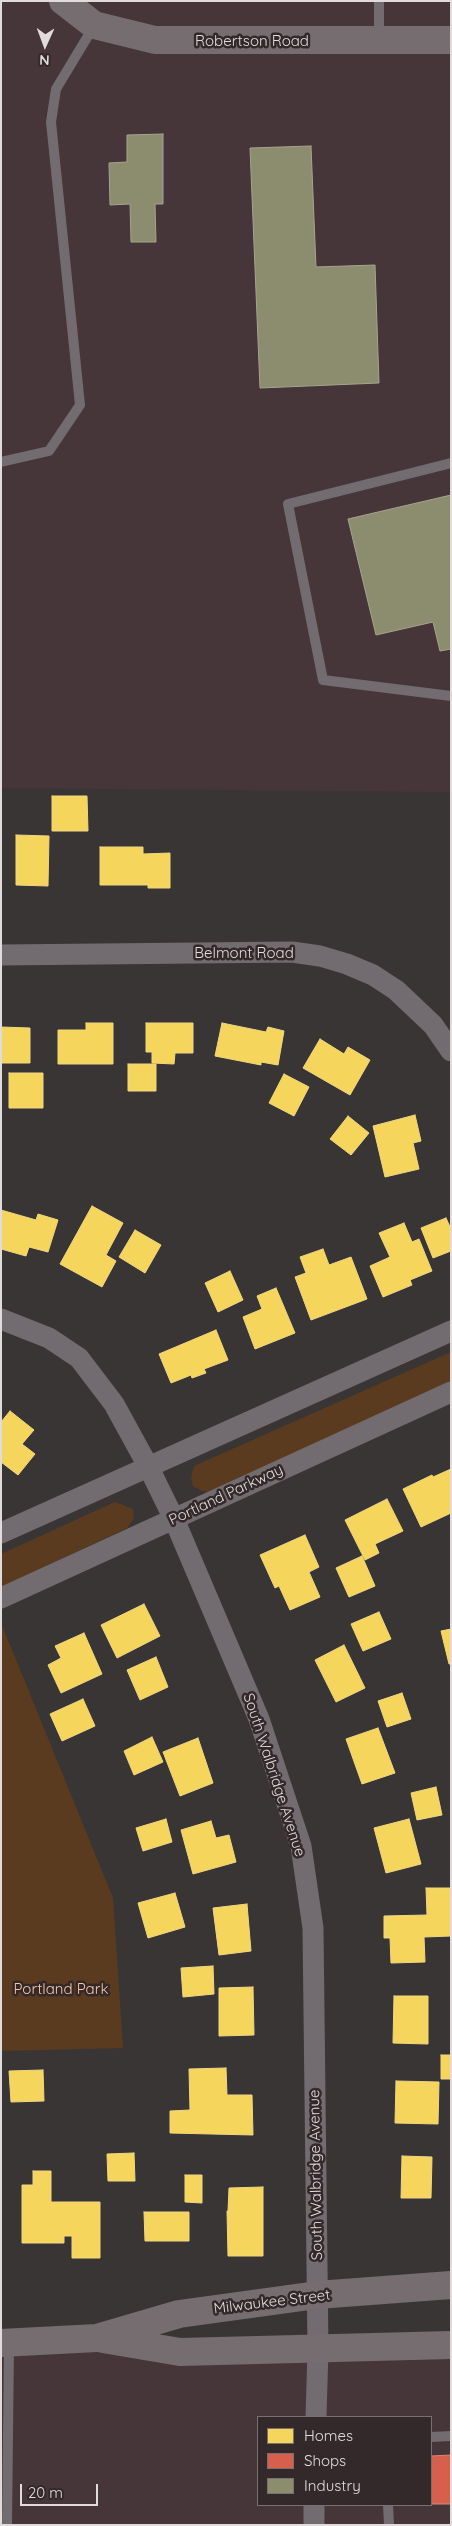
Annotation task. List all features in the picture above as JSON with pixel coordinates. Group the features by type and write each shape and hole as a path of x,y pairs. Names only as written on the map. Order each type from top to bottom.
{"street":[{"name":"Robertson Road","path":"63,1 94,25 155,40 451,40"},
{"name":"Belmont Road","path":"1,954 292,952 320,956 347,964 373,975 396,990 433,1025 451,1051"},
{"name":"South Walbridge Avenue","path":"1,1318 49,1338 79,1358 114,1404 174,1519 258,1719 301,1846 314,1928 318,2350 316,2416"},
{"path":"1,1533 451,1331"},
{"name":"Portland Parkway","path":"1,1598 451,1392"},
{"name":"Milwaukee Street","path":"97,2338 179,2314 317,2294 451,2286"},
{"name":"Milwaukee Street","path":"5,2343 97,2338 180,2352 451,2346"},
{"path":"314,2506 314,2525"}],"lane":[{"path":"379,1 379,41"},
{"path":"1,462 50,451 80,405 50,122 56,89 94,25"},
{"path":"451,463 288,504 323,680 451,696"},
{"path":"5,2343 7,2525"},
{"path":"432,2436 451,2436"},
{"path":"388,2506 389,2525"}],"shaded area":[{"path":"1,1 451,1 451,792 1,788"},
{"path":"1,2343 451,2345 451,2525 1,2525"}],"green space":[{"path":"451,1352 451,1383 210,1492 202,1491 193,1486 191,1478 194,1466"},
{"path":"115,1502 133,1509 134,1518 127,1528 1,1587 1,1554"},
{"name":"Portland Park","path":"1,1623 113,1898 123,2048 1,2051"}],"building: Homes":[{"path":"52,796 87,796 88,831 52,831"},
{"path":"16,835 49,836 48,886 16,885"},
{"path":"100,847 143,847 143,854 170,853 170,888 148,888 148,885 100,885"},
{"path":"86,1023 113,1023 113,1064 58,1064 58,1030 86,1030"},
{"path":"146,1023 193,1023 193,1053 175,1053 174,1064 152,1063 152,1052 146,1052"},
{"path":"222,1023 266,1032 268,1027 284,1031 278,1065 261,1062 261,1065 215,1056"},
{"path":"1,1027 30,1028 30,1063 1,1063"},
{"path":"320,1039 344,1054 348,1047 370,1060 350,1095 303,1068"},
{"path":"128,1064 156,1064 156,1091 128,1091"},
{"path":"9,1073 43,1073 43,1108 9,1108"},
{"path":"284,1074 309,1087 294,1116 269,1103"},
{"path":"415,1115 421,1141 413,1143 419,1169 385,1177 373,1126"},
{"path":"348,1116 369,1133 351,1155 330,1139"},
{"path":"92,1206 123,1223 106,1255 116,1261 102,1287 60,1264"},
{"path":"1,1210 36,1220 38,1214 58,1220 48,1252 29,1247 26,1256 1,1249"},
{"path":"446,1218 451,1229 451,1251 433,1258 421,1228"},
{"path":"404,1223 412,1242 419,1239 432,1271 410,1280 412,1285 383,1297 370,1266 390,1257 379,1233"},
{"path":"135,1230 161,1245 145,1273 119,1257"},
{"path":"323,1249 329,1265 351,1257 367,1299 311,1320 295,1277 306,1273 300,1257"},
{"path":"230,1271 243,1300 218,1312 205,1283"},
{"path":"276,1288 295,1333 255,1349 243,1317 262,1309 257,1296"},
{"path":"216,1330 228,1360 204,1369 206,1373 192,1378 191,1375 171,1383 159,1354"},
{"path":"10,1411 34,1430 22,1444 35,1454 18,1475 1,1462 1,1422"},
{"path":"451,1469 451,1513 421,1527 403,1489 432,1475 433,1477"},
{"path":"387,1499 403,1531 375,1544 379,1553 365,1560 345,1520"},
{"path":"305,1535 319,1567 309,1572 320,1597 290,1610 279,1586 275,1588 260,1555"},
{"path":"362,1556 375,1586 349,1597 336,1568"},
{"path":"144,1604 160,1636 117,1658 101,1625"},
{"path":"379,1612 391,1639 363,1651 351,1624"},
{"path":"451,1629 451,1664 449,1664 441,1631"},
{"path":"84,1633 102,1674 61,1693 48,1665 61,1658 55,1646"},
{"path":"344,1645 365,1688 336,1702 315,1660"},
{"path":"156,1657 168,1687 140,1700 127,1670"},
{"path":"402,1693 411,1719 387,1727 378,1701"},
{"path":"83,1699 95,1726 62,1741 50,1714"},
{"path":"378,1728 395,1773 362,1784 346,1739"},
{"path":"152,1737 163,1762 134,1775 124,1751"},
{"path":"198,1738 213,1783 180,1796 163,1752"},
{"path":"436,1787 442,1815 417,1820 411,1793"},
{"path":"166,1819 172,1842 143,1851 136,1828"},
{"path":"409,1819 421,1864 386,1873 374,1828"},
{"path":"211,1821 216,1838 229,1835 236,1862 193,1874 181,1830"},
{"path":"426,1888 451,1888 451,1936 424,1937 425,1962 391,1963 390,1938 384,1938 384,1916 427,1915"},
{"path":"175,1893 185,1927 148,1938 138,1903"},
{"path":"247,1904 251,1951 219,1955 213,1908"},
{"path":"213,1966 214,1994 183,1997 181,1968"},
{"path":"253,1987 254,2035 219,2036 219,1988"},
{"path":"394,1996 428,1996 428,2044 393,2043"},
{"path":"441,2055 451,2055 451,2079 441,2079"},
{"path":"226,2068 227,2095 252,2095 253,2135 170,2133 170,2111 190,2110 189,2069"},
{"path":"43,2070 44,2101 11,2102 9,2071"},
{"path":"396,2081 439,2082 438,2124 395,2123"},
{"path":"134,2153 135,2181 108,2181 107,2154"},
{"path":"402,2156 432,2157 431,2198 401,2198"},
{"path":"33,2171 51,2171 51,2202 100,2202 100,2258 72,2258 72,2236 64,2236 64,2243 22,2243 22,2185 33,2185"},
{"path":"185,2175 202,2175 202,2203 185,2202"},
{"path":"263,2187 263,2256 228,2256 227,2211 229,2188"},
{"path":"144,2212 189,2212 189,2241 145,2241"}],"building: Shops":[{"path":"451,2455 451,2504 432,2504 432,2456"}],"building: Industry":[{"path":"163,134 163,204 155,204 156,242 131,242 130,204 110,205 109,163 127,162 127,135"},
{"path":"311,146 316,267 375,265 379,383 260,388 250,148"},
{"path":"451,495 451,649 440,651 433,622 376,635 348,519"}]}
